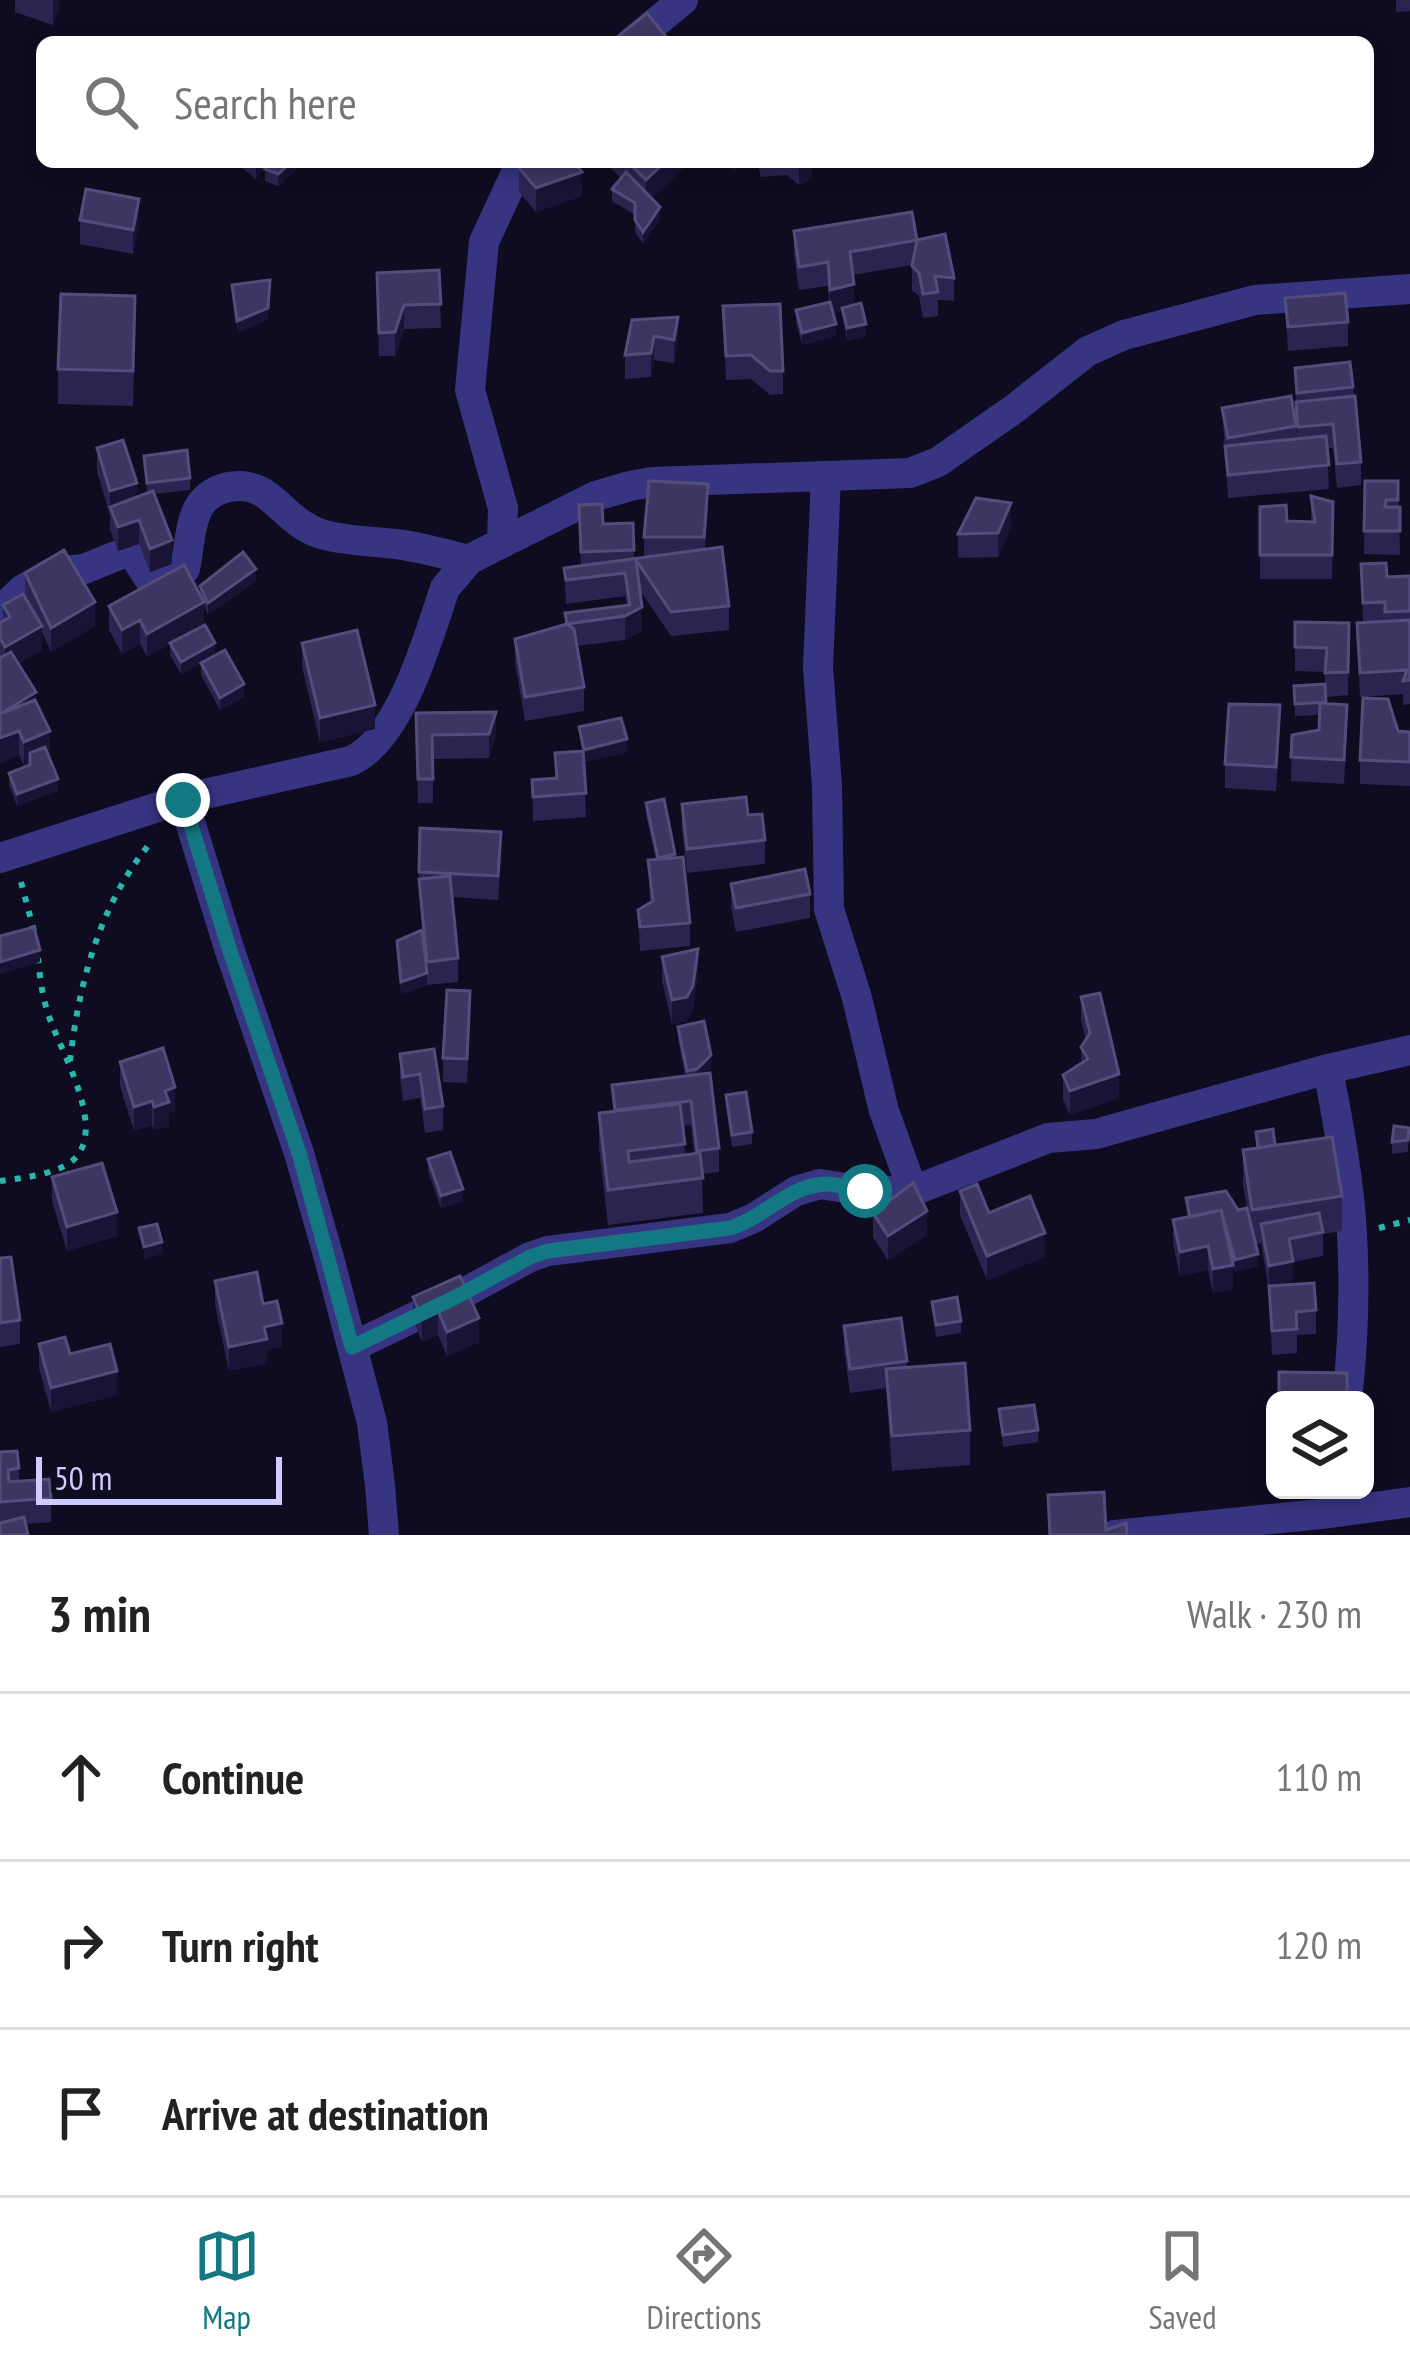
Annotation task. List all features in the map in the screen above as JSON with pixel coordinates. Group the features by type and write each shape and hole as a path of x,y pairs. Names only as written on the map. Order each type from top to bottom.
{"street":[{"path":"639,36 682,0"},
{"path":"502,543 503,508 470,390 484,242 518,168"},
{"path":"6,856 365,755 386,731 415,674 446,588 470,560 596,496 652,482 896,475 938,462 1088,351 1124,334 1255,300 1410,289"},
{"path":"826,477 818,667 829,909 857,998 884,1111 914,1191"},
{"path":"0,611 22,590 53,572 84,568 130,550 153,585 185,568 197,509 230,485 249,486 266,494 304,527 326,536 403,545 470,560"},
{"path":"184,804 299,1153 352,1347 372,1423 383,1535"},
{"path":"352,1347 548,1251 730,1228 796,1191 820,1184 865,1191 914,1191 1048,1138 1096,1134 1410,1050"},
{"path":"1328,1069 1352,1234 1348,1391"},
{"path":"1115,1535 1410,1502"}],"path":[{"path":"70,1065 75,1017 108,908 134,862 184,804"},
{"path":"0,1181 72,1161 82,1149 86,1132 83,1105 41,991 36,931 6,856"}],"building":[{"path":"647,13 665,36 618,36"},
{"path":"519,168 579,168 582,172 536,188"},
{"path":"634,168 659,168 646,180"},
{"path":"626,172 660,207 643,232 635,220 635,203 612,189"},
{"path":"86,189 139,199 133,230 80,220"},
{"path":"912,212 917,240 850,252 854,284 830,290 828,262 799,267 794,231"},
{"path":"945,234 954,278 935,276 938,292 923,294 919,273 912,266 917,240"},
{"path":"439,270 441,304 404,305 395,332 379,333 377,273"},
{"path":"270,280 268,308 237,321 232,285"},
{"path":"1345,293 1348,322 1288,327 1285,298"},
{"path":"61,294 135,296 133,371 58,369"},
{"path":"830,302 836,324 802,333 796,310"},
{"path":"861,303 866,324 847,328 842,308"},
{"path":"780,304 783,371 770,371 751,355 726,356 723,306"},
{"path":"678,317 674,340 654,336 651,353 625,355 632,320"},
{"path":"1350,362 1353,387 1297,393 1295,368"},
{"path":"1291,396 1296,426 1228,438 1222,408"},
{"path":"1355,396 1361,462 1337,464 1333,424 1298,427 1296,402"},
{"path":"1326,436 1329,465 1228,475 1225,446"},
{"path":"123,440 137,483 110,491 97,448"},
{"path":"187,450 190,478 147,483 144,456"},
{"path":"649,481 708,484 704,537 644,537"},
{"path":"1365,481 1398,481 1398,500 1386,500 1385,507 1400,507 1400,531 1364,531"},
{"path":"153,491 172,540 150,549 139,520 118,527 110,507"},
{"path":"1311,496 1333,502 1332,555 1260,555 1260,507 1286,505 1287,521 1315,522"},
{"path":"976,498 1011,503 998,533 958,534"},
{"path":"602,504 603,524 633,523 634,550 581,552 579,505"},
{"path":"722,547 729,606 671,612 636,560 642,607 625,616 567,624 565,613 630,605 625,573 566,580 564,568"},
{"path":"64,550 95,602 51,628 25,573"},
{"path":"243,552 256,569 208,603 200,586"},
{"path":"1386,563 1387,577 1410,576 1410,611 1385,612 1385,602 1363,603 1361,564"},
{"path":"184,565 204,602 147,634 140,620 122,630 109,606"},
{"path":"23,594 42,626 5,647 0,623 10,617 3,605"},
{"path":"1410,620 1410,680 1403,681 1407,670 1360,673 1357,623"},
{"path":"1295,622 1349,623 1348,672 1325,673 1327,648 1295,647"},
{"path":"567,624 574,629 584,687 525,697 515,639"},
{"path":"205,625 215,643 181,662 170,643"},
{"path":"357,630 375,705 320,718 302,643"},
{"path":"225,650 244,684 220,698 201,663"},
{"path":"11,652 36,692 2,713 35,700 50,731 24,742 19,731 0,738 0,658"},
{"path":"1325,684 1326,702 1295,704 1294,686"},
{"path":"1363,698 1388,699 1398,731 1410,732 1410,762 1360,760"},
{"path":"1320,703 1347,705 1344,760 1291,757 1292,735 1319,730"},
{"path":"1229,704 1280,705 1276,767 1225,764"},
{"path":"496,712 489,734 432,735 433,779 418,779 416,713"},
{"path":"621,718 627,739 584,750 579,727"},
{"path":"45,747 58,779 17,794 9,773 30,765 30,753"},
{"path":"583,751 586,793 533,797 532,780 557,778 555,753"},
{"path":"746,797 748,815 762,814 765,840 687,849 682,804"},
{"path":"664,799 675,854 658,858 646,803"},
{"path":"420,828 501,832 498,876 419,872"},
{"path":"683,857 690,923 640,927 638,910 653,901 648,860"},
{"path":"805,869 810,894 736,908 731,884"},
{"path":"450,876 458,958 427,962 419,879"},
{"path":"34,927 40,950 0,962 0,936"},
{"path":"422,930 427,973 401,982 397,941"},
{"path":"698,949 693,986 687,997 672,1000 662,957"},
{"path":"447,990 470,991 467,1059 443,1058"},
{"path":"1100,993 1119,1074 1070,1091 1063,1075 1088,1059 1081,1047 1090,1033 1081,997"},
{"path":"704,1021 711,1055 697,1069 687,1071 678,1027"},
{"path":"163,1048 175,1087 165,1091 169,1102 134,1107 120,1062"},
{"path":"434,1049 443,1106 425,1109 420,1074 403,1077 400,1054"},
{"path":"710,1073 719,1148 697,1151 691,1101 615,1110 612,1085"},
{"path":"746,1092 752,1132 732,1135 726,1095"},
{"path":"680,1104 685,1144 628,1151 629,1162 700,1153 703,1178 608,1190 599,1113"},
{"path":"1394,1126 1409,1128 1408,1140 1392,1142"},
{"path":"1273,1129 1275,1145 1258,1148 1256,1132"},
{"path":"1332,1137 1342,1196 1252,1210 1243,1150"},
{"path":"450,1152 463,1189 441,1196 428,1159"},
{"path":"102,1163 117,1212 67,1227 52,1177"},
{"path":"913,1183 927,1211 888,1236 873,1213"},
{"path":"977,1184 989,1213 1030,1196 1045,1233 987,1256 960,1191"},
{"path":"1226,1191 1238,1210 1247,1208 1258,1254 1235,1260 1221,1210 1190,1217 1186,1198"},
{"path":"1221,1210 1233,1265 1213,1269 1208,1246 1180,1252 1173,1220"},
{"path":"1319,1213 1323,1232 1289,1239 1293,1261 1269,1266 1261,1224"},
{"path":"157,1224 162,1242 144,1247 139,1228"},
{"path":"11,1257 20,1320 0,1323 0,1258"},
{"path":"257,1272 263,1304 277,1301 282,1323 264,1327 267,1339 229,1347 215,1281"},
{"path":"460,1276 479,1318 447,1332 438,1311 422,1318 413,1297"},
{"path":"1314,1283 1316,1310 1296,1312 1297,1329 1272,1331 1269,1286"},
{"path":"957,1297 961,1321 936,1325 932,1302"},
{"path":"901,1318 907,1361 850,1369 844,1326"},
{"path":"65,1337 70,1354 110,1344 117,1371 51,1388 39,1344"},
{"path":"965,1363 970,1430 892,1436 886,1369"},
{"path":"1279,1372 1347,1373 1347,1391 1279,1391"},
{"path":"1034,1405 1038,1430 1003,1435 999,1409"},
{"path":"17,1451 19,1468 8,1470 9,1482 49,1479 51,1498 0,1502 0,1452"},
{"path":"1104,1492 1106,1530 1126,1523 1127,1535 1050,1535 1048,1495"},
{"path":"24,1517 28,1535 0,1535 0,1523"}],"route":[{"path":"183,800 299,1153 352,1347 548,1251 730,1228 796,1191 820,1184 865,1191"}]}
